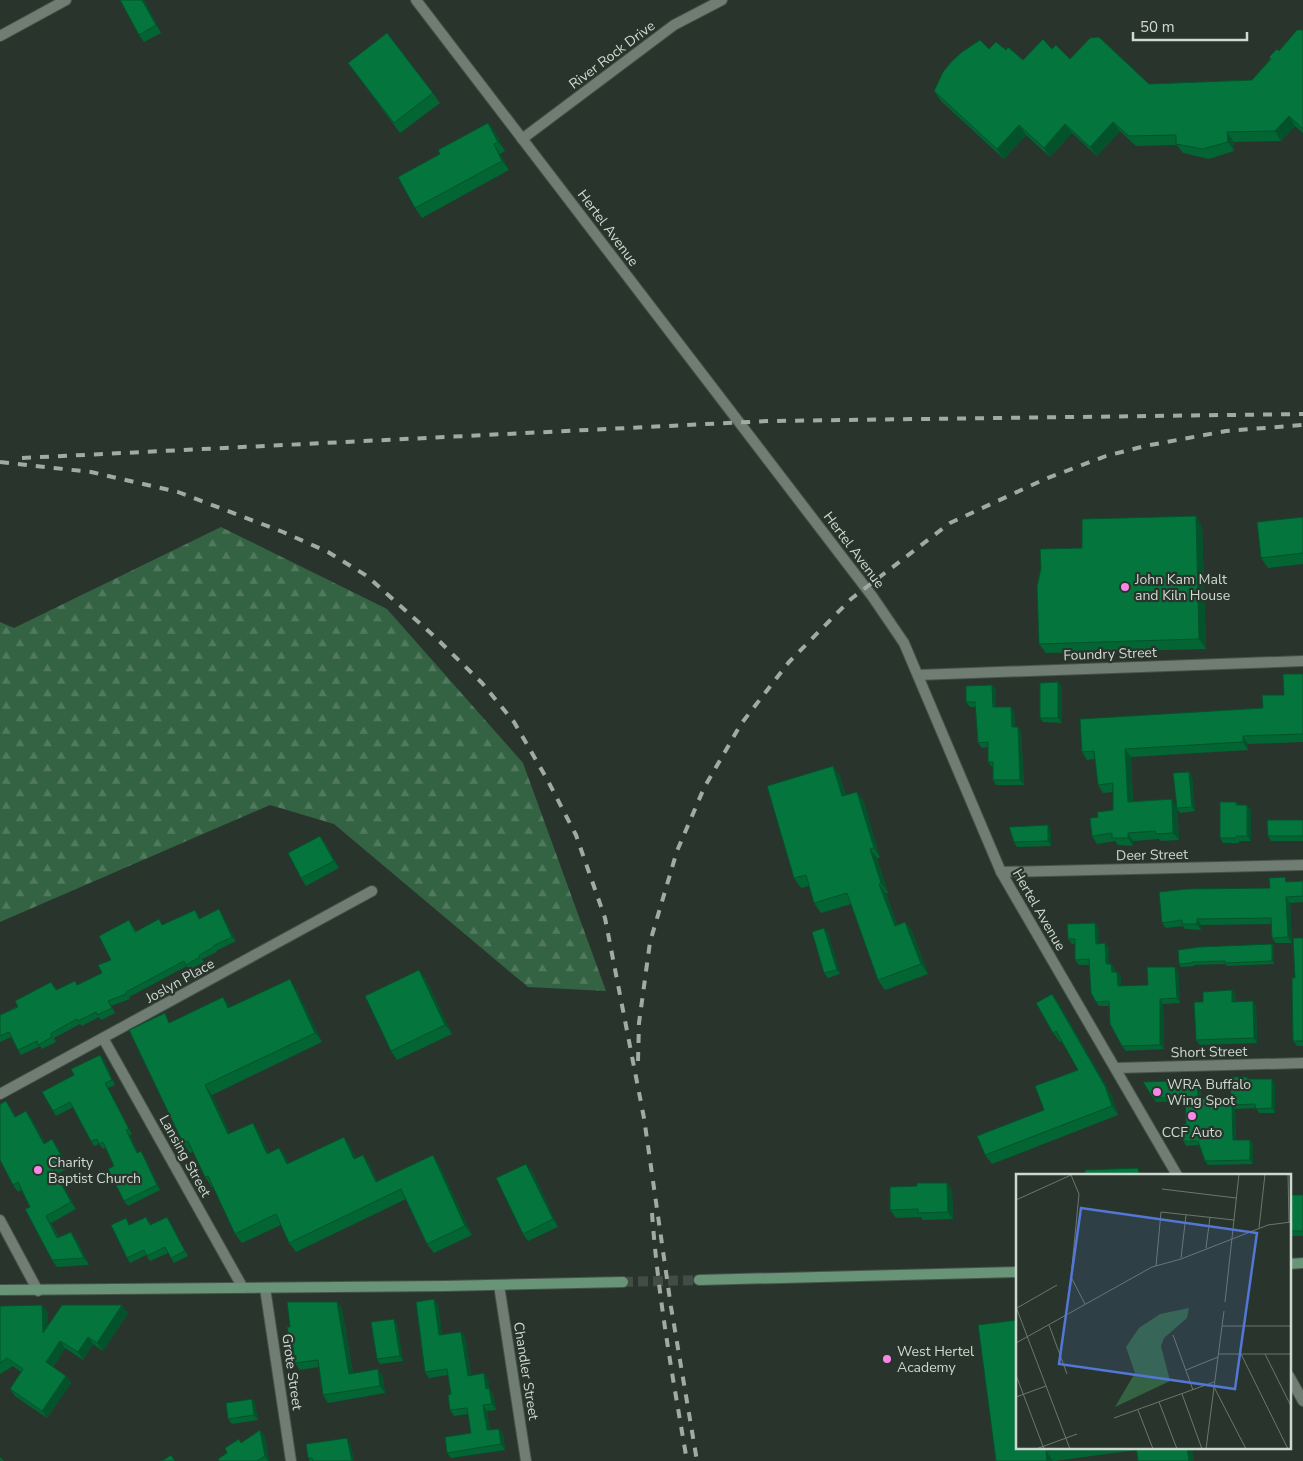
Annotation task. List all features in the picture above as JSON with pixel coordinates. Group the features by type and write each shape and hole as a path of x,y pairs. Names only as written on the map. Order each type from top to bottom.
{"main road":[{"path":"1290,1264 1303,1263"},
{"path":"699,1280 1016,1272"},
{"path":"0,1290 623,1282"}],"street":[{"path":"0,36 66,0"},
{"name":"Hertel Avenue","path":"416,0 872,596 904,643 1001,872 1176,1174"},
{"name":"River Rock Drive","path":"522,139 674,25 722,0"},
{"name":"Foundry Street","path":"918,675 1303,661"},
{"name":"Deer Street","path":"1001,872 1303,865"},
{"name":"Joslyn Place","path":"0,1094 372,891"},
{"name":"Lansing Street","path":"103,1038 243,1288"},
{"name":"Short Street","path":"1116,1068 1303,1063"},
{"path":"0,1220 38,1291"},
{"name":"Chandler Street","path":"499,1285 526,1461"},
{"name":"Grote Street","path":"265,1288 291,1461"},
{"path":"1290,1378 1303,1401"}],"green space":[{"path":"221,527 387,609 523,763 606,991 528,987 334,824 270,805 0,922 0,622 14,628"}],"building":[{"path":"120,0 142,0 156,25 139,35"},
{"path":"1297,30 1303,30 1303,129 1289,116 1275,131 1227,132 1228,142 1203,149 1176,144 1176,135 1129,136 1113,122 1090,147 1065,124 1044,148 1019,125 997,149 934,91 943,72 952,61 980,40 989,49 996,42 1006,50 1008,47 1023,60 1043,39 1052,49 1056,45 1070,59 1090,38 1099,37 1149,84 1252,80 1271,59 1269,57 1277,49 1279,51"},
{"path":"387,33 433,93 394,123 348,63"},
{"path":"488,123 498,142 494,144 502,161 415,208 398,177 440,154 438,150"},
{"name":"John Kam Malt and Kiln House","path":"1196,516 1199,639 1039,644 1037,587 1041,568 1040,549 1082,548 1082,519"},
{"path":"1303,517 1303,553 1261,558 1257,522"},
{"path":"1283,674 1303,674 1303,734 1243,736 1243,742 1125,749 1128,802 1172,799 1173,833 1156,834 1155,831 1128,833 1128,838 1112,838 1112,833 1092,836 1090,818 1098,817 1097,812 1113,810 1113,783 1098,785 1094,751 1082,752 1080,719 1263,708 1262,695 1284,695"},
{"path":"1058,682 1058,718 1040,718 1040,683"},
{"path":"992,685 993,707 1011,707 1012,727 1018,727 1020,780 993,780 993,762 988,762 988,742 978,743 975,702 966,702 966,686"},
{"path":"833,766 842,796 857,792 874,848 870,849 881,883 879,884 895,926 905,922 921,964 878,980 847,893 814,903 806,875 794,878 767,786"},
{"path":"1189,772 1192,807 1177,808 1173,773"},
{"path":"1220,802 1236,802 1236,805 1247,805 1247,836 1220,838"},
{"path":"1267,820 1303,820 1303,836 1268,836"},
{"path":"1048,825 1048,841 1014,842 1009,827"},
{"path":"320,836 334,861 301,878 288,853"},
{"path":"1285,877 1286,882 1303,881 1303,896 1286,897 1288,937 1272,938 1271,918 1197,919 1197,924 1182,924 1182,920 1162,923 1159,892 1187,889 1270,888 1269,878"},
{"path":"219,909 232,937 213,946 199,955 200,957 186,965 184,961 126,992 126,994 108,1001 112,1008 97,1015 96,1012 78,1021 77,1019 50,1034 52,1037 38,1045 37,1041 18,1050 9,1032 0,1036 0,1015 18,1007 15,1001 51,982 56,990 75,981 77,985 102,973 98,965 111,960 99,936 129,920 135,932 159,919 162,925 195,910 199,919"},
{"path":"1095,923 1096,944 1105,943 1106,964 1111,964 1112,972 1117,972 1118,986 1148,985 1147,967 1175,967 1177,998 1160,999 1160,1045 1122,1046 1110,1024 1109,1001 1096,1002 1091,993 1089,959 1075,960 1075,939 1068,939 1067,924"},
{"path":"824,928 837,970 824,973 812,932"},
{"path":"1293,938 1303,938 1303,1041 1293,1041 1292,978 1295,978"},
{"path":"1272,944 1272,961 1192,962 1179,964 1178,950 1199,947"},
{"path":"419,970 445,1025 391,1051 365,996"},
{"path":"290,979 315,1033 205,1085 228,1134 253,1123 267,1154 279,1148 287,1164 344,1137 354,1159 363,1155 376,1182 433,1155 465,1226 427,1244 401,1189 289,1243 276,1214 235,1234 208,1176 205,1177 188,1141 183,1143 129,1030 165,1013 169,1023 223,997 228,1008"},
{"path":"1232,990 1232,1002 1253,1001 1254,1038 1196,1040 1194,1002 1203,1002 1203,992"},
{"path":"1052,994 1105,1086 1112,1106 985,1155 977,1136 1044,1110 1035,1086 1078,1070 1056,1031 1053,1033 1036,1003"},
{"path":"100,1055 112,1080 105,1083 129,1129 126,1130 137,1153 141,1151 157,1185 124,1201 108,1169 114,1166 103,1142 99,1144 97,1139 91,1141 70,1102 53,1111 42,1092 74,1075 71,1069"},
{"path":"1230,1077 1272,1079 1272,1108 1256,1109 1255,1104 1232,1105 1233,1140 1250,1140 1250,1160 1205,1161 1198,1141 1183,1141 1183,1124 1186,1124 1185,1097 1153,1098 1143,1082 1197,1080 1198,1099 1231,1098"},
{"path":"6,1101 15,1117 26,1111 44,1144 52,1139 64,1161 52,1167 71,1202 46,1216 57,1238 71,1232 84,1258 52,1260 25,1209 30,1207 18,1182 13,1185 0,1160 0,1104"},
{"path":"526,1164 553,1219 523,1234 496,1178"},
{"path":"1138,1168 1139,1174 1085,1174 1085,1170"},
{"path":"917,1183 947,1183 948,1212 918,1213 918,1209 890,1210 890,1187 917,1186"},
{"path":"1290,1195 1303,1195 1303,1231 1290,1231"},
{"path":"146,1217 150,1225 167,1217 185,1251 171,1258 165,1247 147,1256 144,1250 127,1258 111,1225 126,1218 129,1225"},
{"path":"434,1299 439,1335 461,1332 468,1376 484,1373 486,1389 489,1388 492,1404 483,1405 487,1430 499,1429 501,1444 447,1453 445,1437 471,1433 467,1408 450,1410 448,1395 451,1394 447,1369 425,1372 416,1302"},
{"path":"287,1302 337,1302 349,1374 378,1369 380,1386 323,1395 318,1360 295,1363 292,1339 289,1339 287,1327 290,1327"},
{"path":"42,1305 43,1333 62,1305 122,1305 97,1343 88,1337 78,1352 60,1341 46,1362 66,1376 42,1411 10,1389 23,1369 7,1358 0,1363 0,1306"},
{"path":"394,1319 400,1356 377,1359 371,1322"},
{"path":"1016,1320 1016,1448 1070,1448 1046,1451 1047,1461 996,1461 978,1325"},
{"path":"252,1399 254,1415 228,1419 226,1403"},
{"path":"260,1430 265,1456 257,1461 219,1461 218,1459 227,1453 225,1448 239,1439 241,1443"},
{"path":"347,1438 352,1461 313,1461 312,1458 308,1458 306,1444"},
{"path":"1136,1448 1187,1448 1189,1461 1138,1461"},
{"path":"171,1455 175,1461 162,1461"}],"tunnel":[{"path":"623,1282 699,1280"}],"railway":[{"path":"22,458 768,421 1303,414"},
{"path":"638,1061 639,1023 650,942 677,851 704,788 741,724 789,662 851,599 950,523 1045,479 1106,456 1145,446 1226,431 1303,425"},
{"path":"0,462 91,472 178,492 283,532 328,552 367,576 434,636 482,683 514,722 547,779 576,835 605,918 644,1118 671,1307 697,1461"},
{"path":"652,1213 662,1307 687,1461"}],"place":[{"name":"John Kam Malt and Kiln House","path":"1125,587"},
{"name":"WRA Buffalo Wing Spot","path":"1157,1092"},
{"name":"CCF Auto","path":"1192,1116"},
{"name":"Charity Baptist Church","path":"38,1170"},
{"name":"West Hertel Academy","path":"887,1359"}]}
